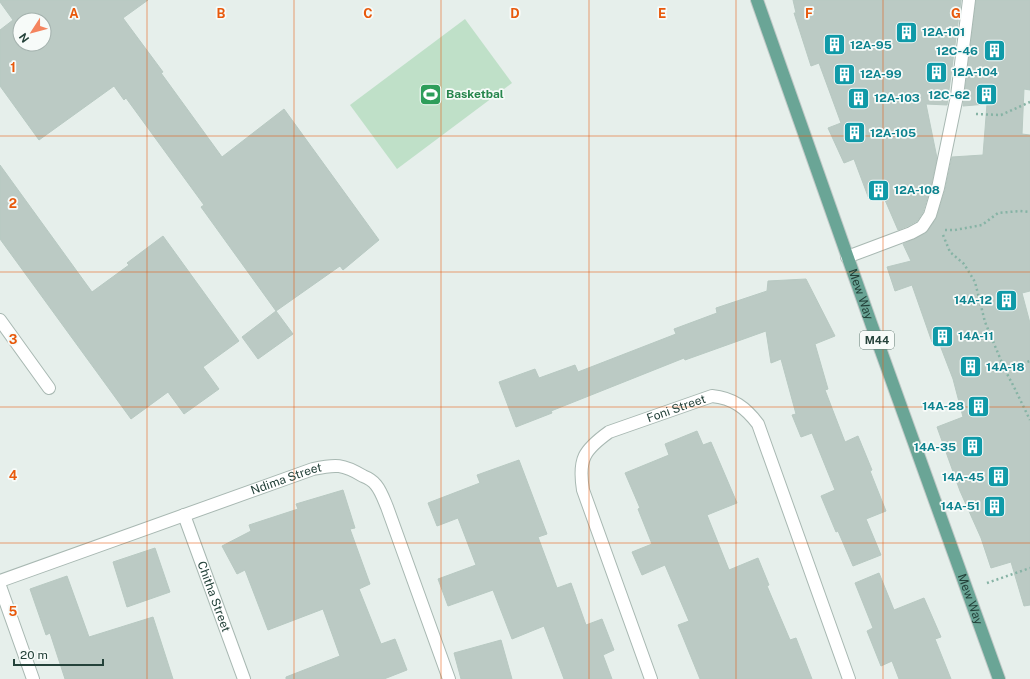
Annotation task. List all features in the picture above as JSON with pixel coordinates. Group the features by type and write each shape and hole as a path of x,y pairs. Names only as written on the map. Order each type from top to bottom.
{"main road":[{"name":"Mew Way","path":"757,0 999,679"}],"street":[{"path":"848,257 911,233 925,223 930,215 938,188 953,113 969,0"},
{"path":"0,320 48,388"},
{"name":"Foni Street","path":"651,679 583,490 581,478 582,464 585,453 597,440 609,432 712,396 723,397 738,404 749,412 758,424 849,679"},
{"name":"Ndima Street","path":"0,581 313,469 342,465 367,478 375,484 388,507 449,679"},
{"name":"Chitha Street","path":"184,515 244,679"},
{"path":"0,586 33,679"}],"path":[{"path":"953,113 1001,115 1030,102"},
{"path":"1030,212 1020,211 998,213 982,225 955,230 941,230 950,252 964,264 975,282 986,322 1005,370 1030,420"},
{"path":"1005,370 1030,361"},
{"path":"967,591 1004,576 1030,568"}],"green space":[{"name":"Basketbal","path":"465,19 512,83 397,169 350,105"}],"building":[{"path":"0,0 148,0 123,18 163,72 161,73 222,157 284,109 379,240 343,270 340,266 276,311 201,207 204,205 126,98 124,100 114,86 39,140 0,86 0,30 12,21 12,52 52,52 52,12 12,12 12,19"},
{"path":"793,0 961,0 947,105 926,104 937,158 931,186 923,212 917,221 908,226 898,230 882,193 869,199 854,159 844,163 828,128 841,123 819,63 811,66 794,13 796,13"},
{"path":"976,0 1030,0 1030,90 1024,89 1022,134 1030,135 1030,291 1022,293 1030,323 1030,605 1024,606 1011,562 991,568 981,538 960,491 937,427 963,417 953,379 938,340 932,342 912,285 895,291 887,267 911,261 903,244 926,233 936,219 945,190 952,157 983,155 987,104 963,106"},
{"path":"0,165 92,292 129,265 127,263 163,236 239,341 203,367 219,389 184,414 168,392 131,419 0,239"},
{"path":"806,279 835,336 815,344 828,389 825,390 845,442 858,436 872,470 870,471 886,511 866,519 881,555 853,566 838,531 836,532 821,496 835,490 812,433 801,437 792,415 796,414 781,359 771,363 766,331 685,360 684,358 551,411 552,413 516,427 499,382 535,369 539,378 575,365 578,372 676,334 674,329 717,313 716,308 767,291 768,281"},
{"path":"276,311 293,334 258,359 242,337"},
{"path":"697,431 703,445 711,442 737,503 707,515 729,570 758,558 769,585 767,586 790,640 796,638 812,679 700,679 678,625 689,621 665,565 642,575 632,552 652,544 638,509 640,508 625,473 669,455 665,444"},
{"path":"519,460 547,534 538,537 557,588 571,583 586,625 602,619 614,650 603,655 612,679 564,679 544,626 512,639 493,590 448,606 438,579 476,565 458,518 437,526 428,503 480,483 477,475"},
{"path":"343,490 355,528 350,529 370,584 359,589 381,644 395,639 407,670 384,679 286,679 286,677 340,656 323,609 268,630 245,570 237,574 222,546 251,531 249,525 298,509 296,504"},
{"path":"155,548 170,592 127,607 113,562"},
{"path":"879,573 894,610 924,598 941,637 935,639 951,679 899,679 892,661 881,666 867,631 873,628 855,583"},
{"path":"67,576 89,637 153,617 173,679 65,679 50,633 46,635 30,589"},
{"path":"501,640 512,679 461,679 454,653"}],"place":[{"name":"12A-101","path":"907,32"},
{"name":"12A-95","path":"834,45"},
{"name":"12C-46","path":"994,51"},
{"name":"12A-104","path":"936,72"},
{"name":"12A-99","path":"844,74"},
{"name":"Basketbal","path":"431,94"},
{"name":"12C-62","path":"986,95"},
{"name":"12A-103","path":"858,98"},
{"name":"12A-105","path":"854,133"},
{"name":"12A-108","path":"878,190"},
{"name":"14A-12","path":"1007,300"},
{"name":"14A-11","path":"942,336"},
{"name":"14A-18","path":"971,367"},
{"name":"14A-28","path":"979,406"},
{"name":"14A-35","path":"972,447"},
{"name":"14A-45","path":"999,477"},
{"name":"14A-51","path":"995,506"}]}
